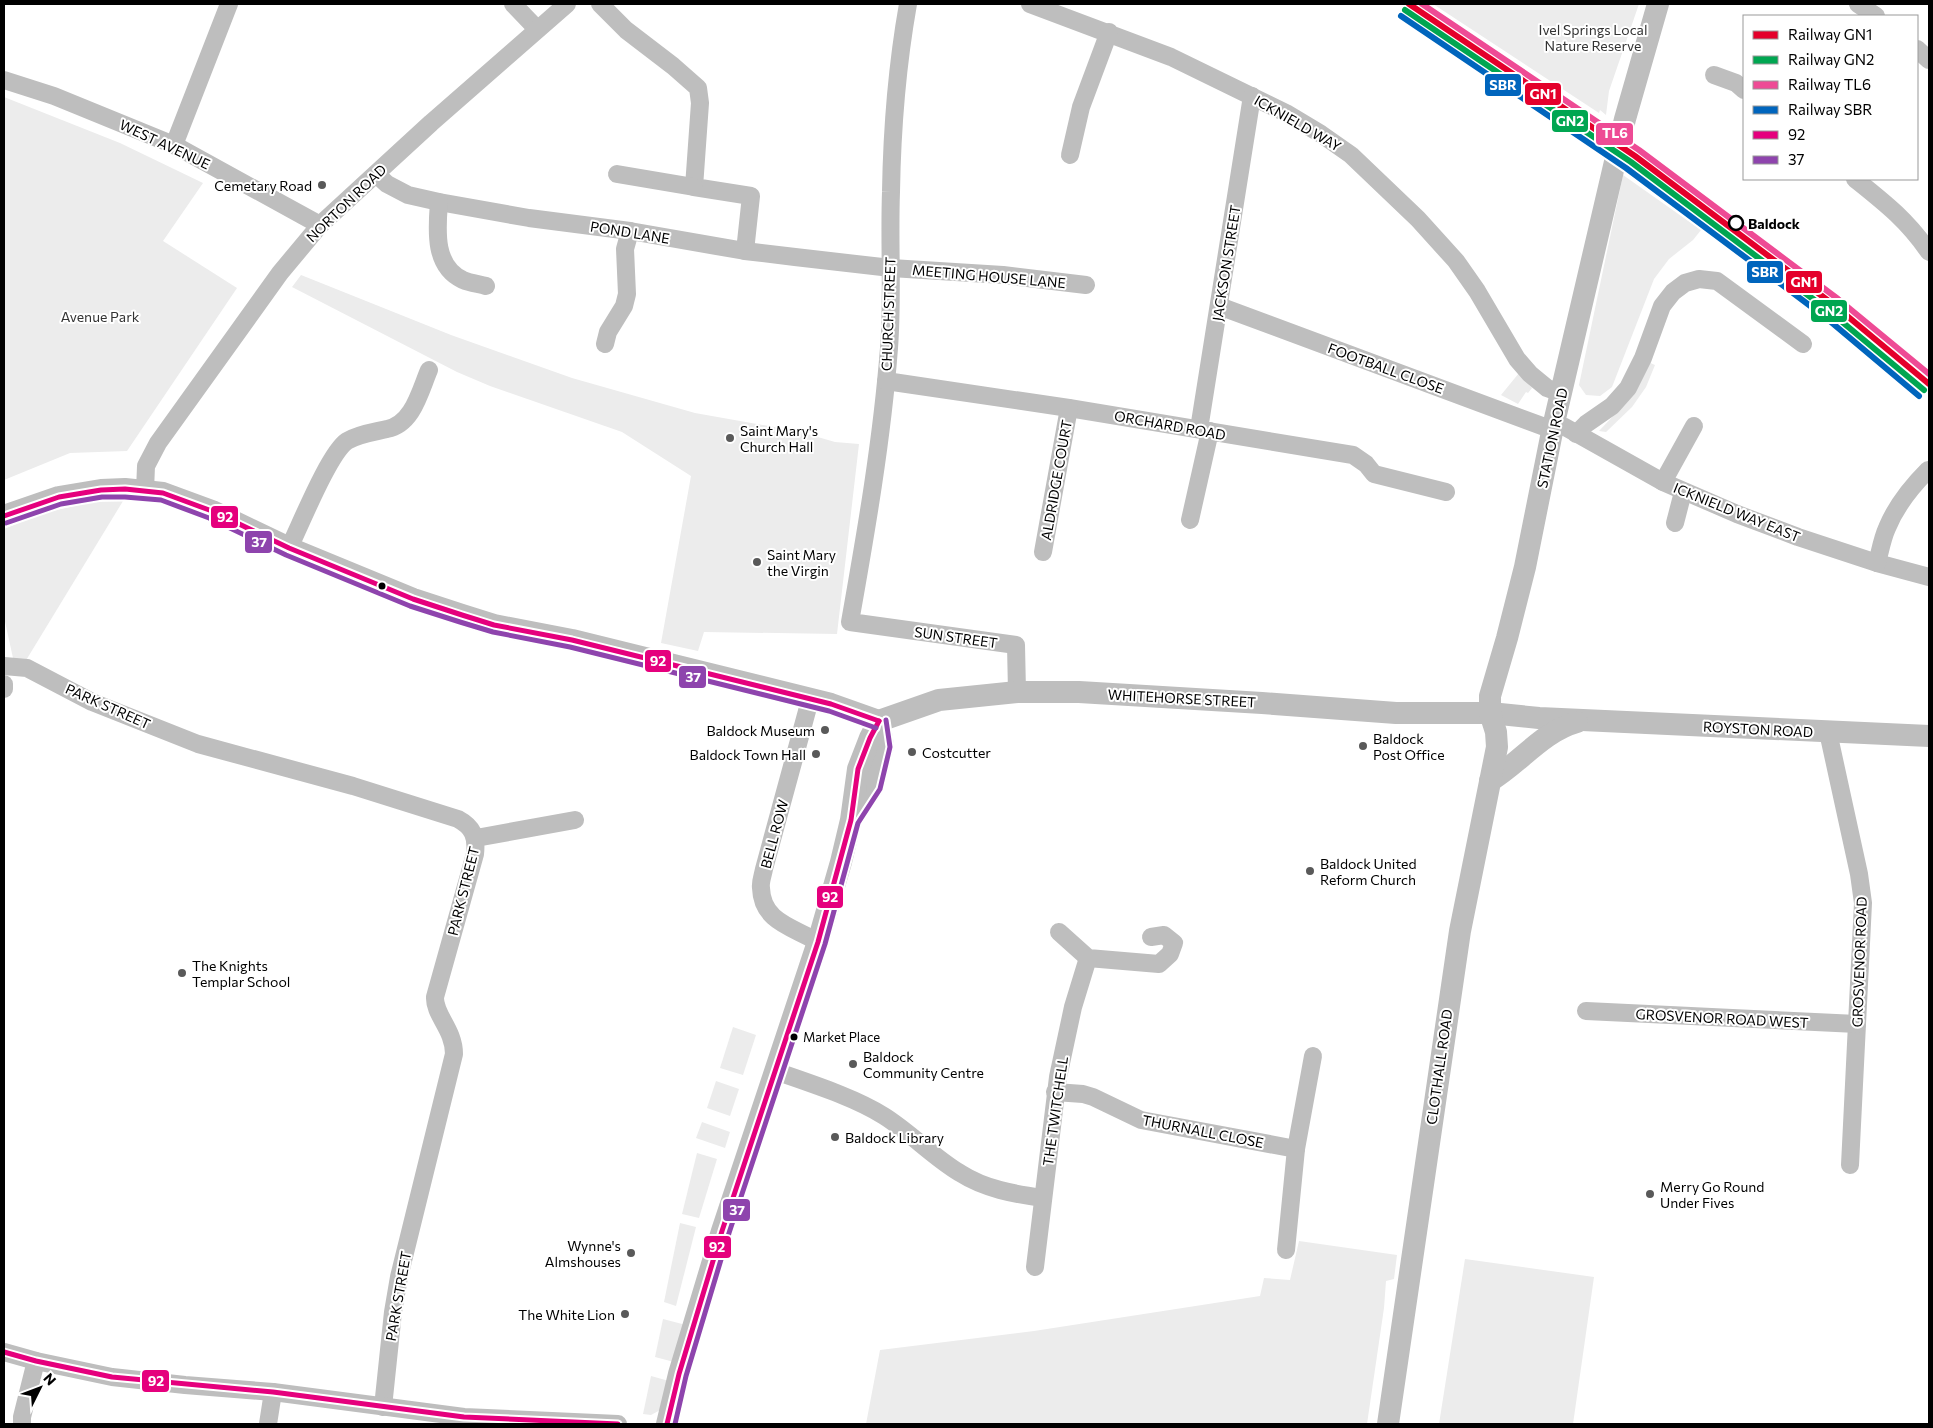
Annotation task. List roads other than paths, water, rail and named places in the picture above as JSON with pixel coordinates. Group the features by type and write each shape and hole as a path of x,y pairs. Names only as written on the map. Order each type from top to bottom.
{"main road":[{"name":"STATION ROAD","path":"1490,713 1490,696 1525,567 1553,426 1588,275 1625,119 1658,4"},
{"path":"4,516 59,497 102,490 126,489 163,493 186,500 289,548 413,599 494,625 572,640 831,704 879,721 858,769 851,820 818,942 722,1231 679,1374 667,1424"},
{"name":"WHITEHORSE STREET","path":"879,721 939,700 1017,692 1079,692 1396,713 1490,713"},
{"name":"ROYSTON ROAD","path":"1490,713 1539,718 1929,736"},
{"name":"CLOTHALL ROAD","path":"1388,1424 1460,931 1497,747 1496,732 1490,713"},
{"name":"ROYSTON ROAD","path":"1490,781 1504,772 1542,739 1564,726 1587,719"}],"street":[{"path":"174,145 229,4"},
{"path":"513,4 537,29"},
{"name":"NORTON ROAD","path":"145,491 146,466 154,448 280,273 320,225 567,4"},
{"path":"600,4 626,30 698,88 700,103 694,188"},
{"name":"CHURCH STREET","path":"850,622 865,537 886,381 890,330 892,152 903,34 908,4"},
{"name":"ICKNIELD WAY","path":"1030,4 1109,32 1171,57 1300,121 1351,155 1418,219 1456,260 1477,291 1517,359 1530,374 1547,388 1561,393"},
{"path":"1858,4 1874,15"},
{"path":"1070,155 1081,107 1109,32"},
{"path":"1918,50 1929,60"},
{"path":"1714,75 1742,81"},
{"name":"WEST AVENUE","path":"4,80 54,96 174,145 320,225"},
{"name":"JACKSON STREET","path":"1190,520 1204,430 1219,306 1252,96"},
{"name":"POND LANE","path":"376,174 386,184 408,195 439,202 529,218 630,231 745,251 891,268"},
{"path":"617,174 751,196 745,251"},
{"path":"1856,180 1900,215 1929,252"},
{"path":"439,202 438,243 446,266 464,281 486,286"},
{"path":"605,344 608,332 624,306 627,294 626,249 630,231"},
{"name":"MEETING HOUSE LANE","path":"891,268 1003,275 1086,285"},
{"path":"1576,434 1586,424 1612,406 1628,388 1643,358 1662,306 1673,292 1685,283 1699,279 1717,281 1803,344"},
{"name":"FOOTBALL CLOSE","path":"1219,306 1542,426 1553,426"},
{"path":"289,548 338,449 347,441 400,425 412,410 429,370"},
{"name":"ORCHARD ROAD","path":"886,381 1069,408 1353,455 1366,464 1374,474 1446,492"},
{"name":"ALDRIDGE COURT","path":"1043,552 1069,408"},
{"name":"ICKNIELD WAY EAST","path":"1553,426 1565,428 1683,492 1798,537 1877,563 1929,577"},
{"path":"1662,482 1694,426"},
{"path":"1877,563 1886,529 1898,506 1914,484 1928,470"},
{"path":"1675,523 1683,492"},
{"name":"SUN STREET","path":"850,622 1016,646 1017,692"},
{"name":"PARK STREET","path":"4,666 27,668 92,702 198,744 353,786 458,819 470,828 476,838 475,854 435,997 437,1009 454,1043 454,1054 399,1277 393,1312 383,1407"},
{"path":"4,684 4,689"},
{"name":"BELL ROW","path":"810,700 764,869 761,888 767,912 774,919 818,942"},
{"name":"GROSVENOR ROAD","path":"1828,732 1859,874 1863,903 1850,1165"},
{"path":"476,838 575,820"},
{"path":"1059,932 1088,958 1159,964 1170,954 1174,944 1164,935 1151,937"},
{"name":"THE TWITCHELL","path":"1035,1267 1055,1092 1073,1007 1088,958"},
{"name":"GROSVENOR ROAD WEST","path":"1586,1011 1857,1024"},
{"path":"1286,1250 1296,1149 1313,1056"},
{"path":"775,1071 878,1113 917,1139 960,1174 1013,1194 1043,1198"},
{"name":"THURNALL CLOSE","path":"1055,1092 1088,1096 1141,1120 1296,1149"},
{"path":"4,1352 36,1361 112,1377 273,1392 463,1420 618,1424"},
{"path":"22,1424 22,1417 36,1361"},
{"path":"268,1424 273,1392"}],"rail line":[{"name":"GN1","path":"1409,4 1635,156 1834,305 1929,384"},
{"name":"TL6","path":"1422,4 1639,150 1838,299 1929,374"},
{"name":"GN2","path":"1405,10 1631,162 1829,311 1924,390"},
{"name":"SBR","path":"1401,16 1626,168 1825,317 1919,396"}],"place":[{"name":"Cemetary Road","path":"322,185"},
{"name":"Baldock","path":"1736,223"},
{"name":"Saint Mary's Church Hall","path":"730,438"},
{"name":"Saint Mary the Virgin","path":"757,562"},
{"name":"Baldock Museum","path":"825,730"},
{"name":"Baldock Post Office","path":"1363,746"},
{"name":"Costcutter","path":"912,752"},
{"name":"Baldock Town Hall","path":"816,754"},
{"name":"Baldock United Reform Church","path":"1310,871"},
{"name":"The Knights Templar School","path":"182,973"},
{"name":"Market Place","path":"794,1037"},
{"name":"Baldock Community Centre","path":"853,1064"},
{"name":"Baldock Library","path":"835,1137"},
{"name":"Merry Go Round Under Fives","path":"1650,1194"},
{"name":"Wynne's Almshouses","path":"631,1253"},
{"name":"The White Lion","path":"625,1314"}],"park label":[{"name":"Ivel Springs Local Nature Reserve","path":"1593,38"},
{"name":"Avenue Park","path":"100,316"}]}
